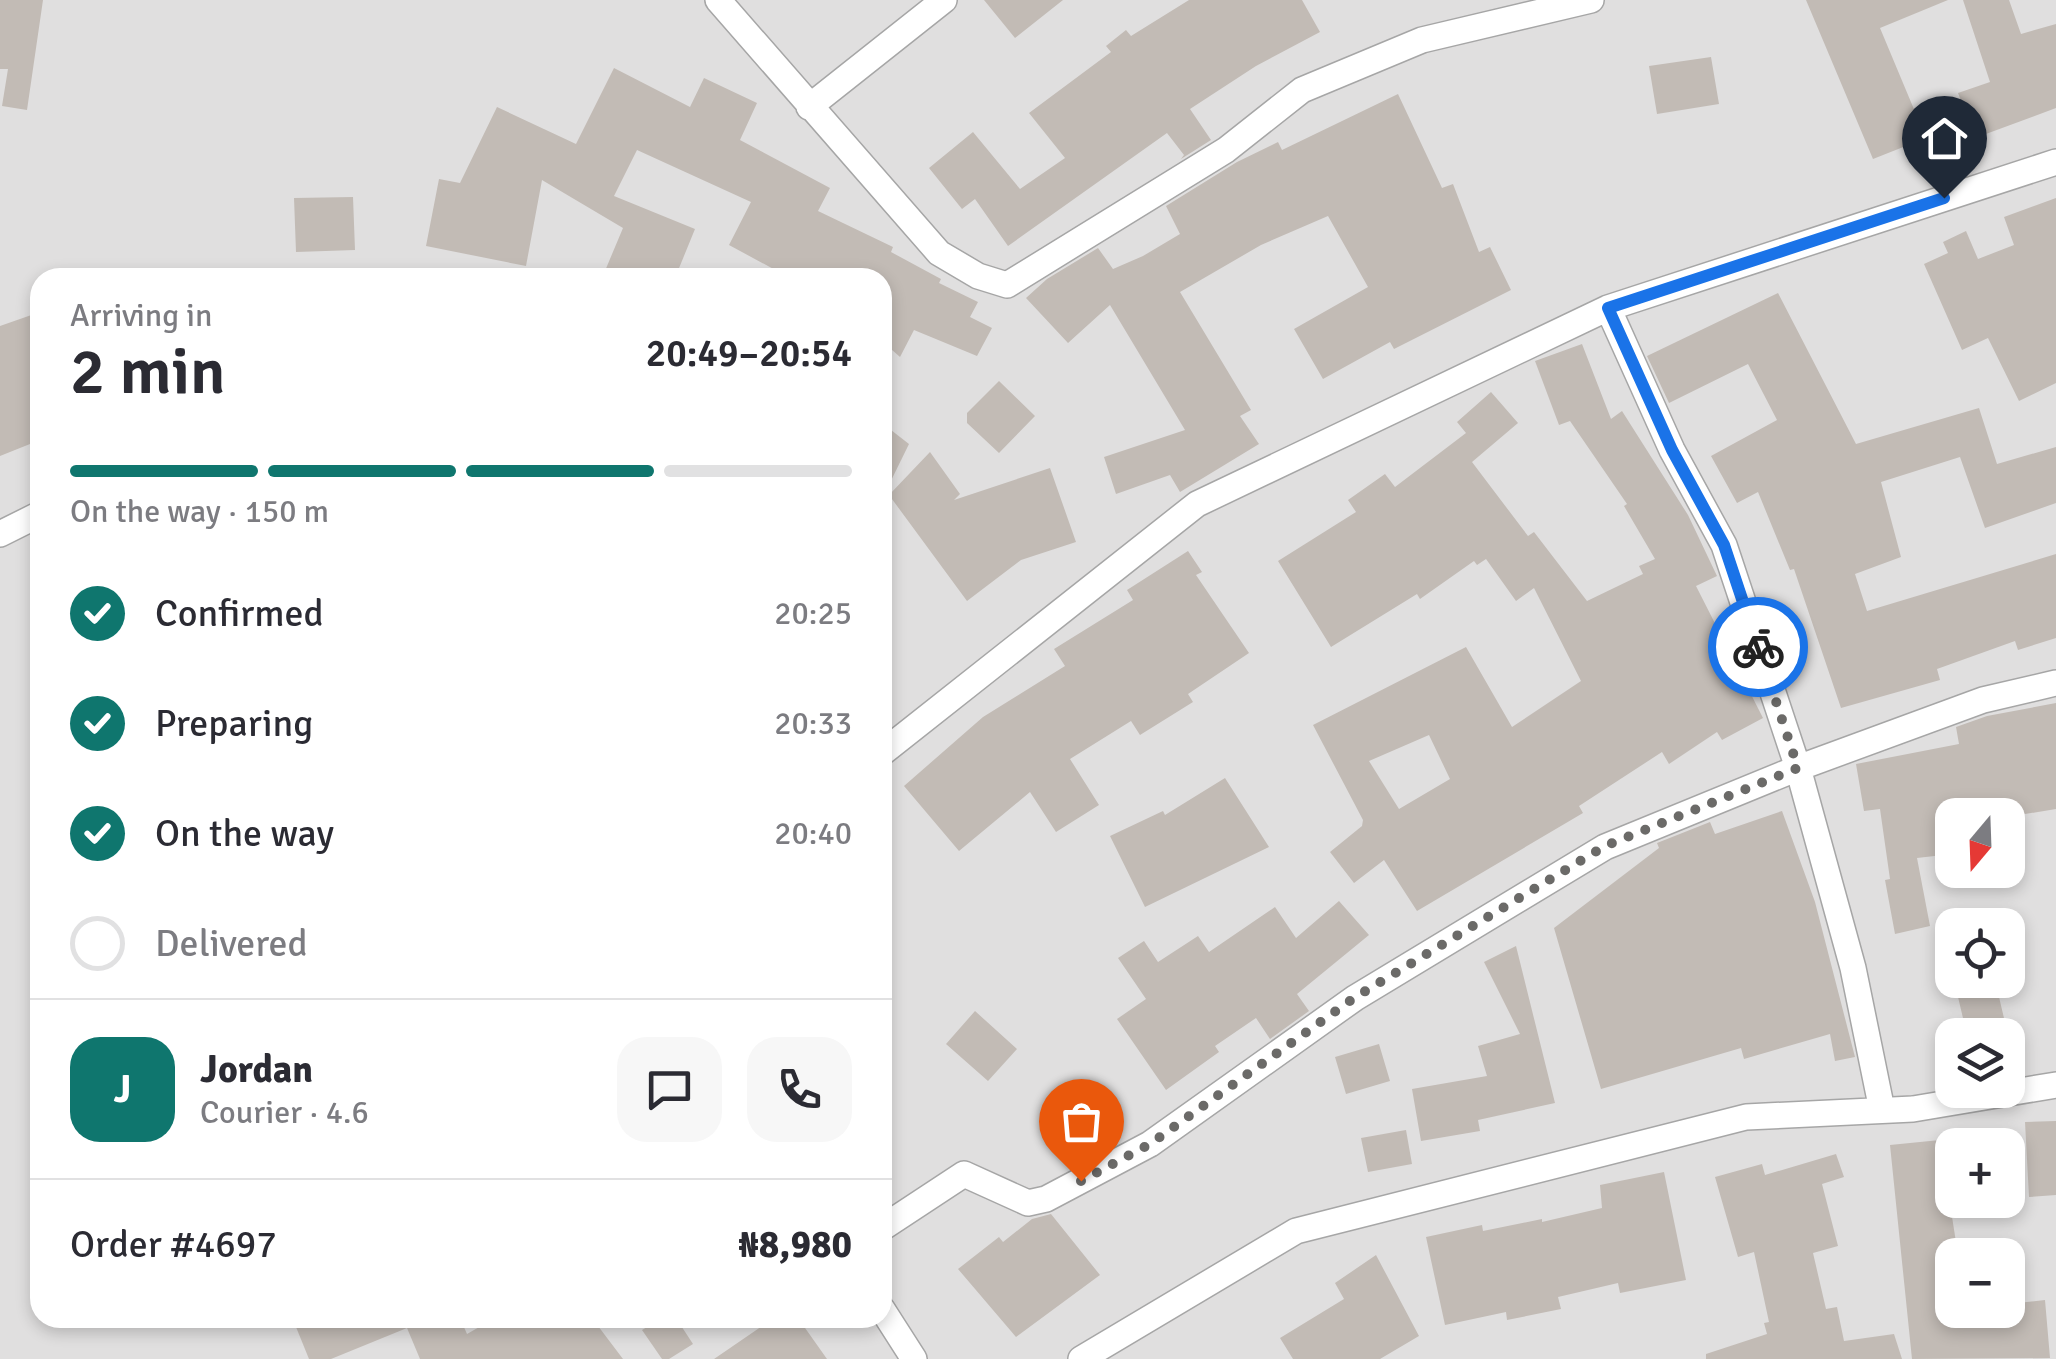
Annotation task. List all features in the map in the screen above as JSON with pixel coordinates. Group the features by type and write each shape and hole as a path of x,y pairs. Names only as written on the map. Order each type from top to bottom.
{"street":[{"path":"718,0 939,253 978,276 1007,286 1226,150 1302,90 1422,40 1591,0"},
{"path":"809,107 944,0"},
{"path":"892,745 1197,504 1608,308 2056,162"},
{"path":"1608,308 1672,450 1724,545 1798,768 1853,968 1882,1110"},
{"path":"0,534 30,519"},
{"path":"892,1221 964,1174 1028,1203 1046,1200 1150,1144 1354,998 1605,846 1798,768 1983,700 2056,683"},
{"path":"1081,1359 1296,1231 1746,1117 1913,1109 2056,1085"},
{"path":"892,1325 914,1359"}],"shaded area":[{"path":"0,0 2056,0 2056,1359 0,1359"}],"building":[{"path":"0,0 43,0 27,110 2,106 8,69 0,69"},
{"path":"984,0 1063,0 1015,38"},
{"path":"1189,0 1302,0 1320,32 1256,66 1190,109 1211,140 1181,159 1184,155 1167,133 1008,246 975,199 962,209 929,168 973,132 1020,189 1065,158 1029,113 1111,52 1106,46 1126,30 1131,36"},
{"path":"1806,0 1948,0 1880,28 1926,138 1873,159"},
{"path":"1963,0 2009,0 2021,34 2056,24 2056,108 1975,138 1958,93 1990,82"},
{"path":"1711,57 1719,104 1657,114 1649,66"},
{"path":"614,68 690,107 704,78 757,103 740,140 830,188 818,211 893,247 891,252 978,302 970,317 992,328 977,356 914,330 900,357 892,350 892,268 772,268 729,245 751,202 637,150 614,196 695,229 679,268 606,268 623,228 542,180 526,266 426,246 439,179 460,183 497,107 576,144"},
{"path":"1398,94 1442,188 1453,184 1479,252 1490,247 1511,290 1394,349 1390,342 1323,379 1294,329 1368,287 1328,216 1261,245 1180,292 1251,410 1240,416 1259,444 1180,492 1170,475 1116,494 1104,457 1185,430 1110,305 1068,343 1026,298 1047,279 1098,248 1113,269 1143,256 1180,234 1166,206 1278,142 1282,150"},
{"path":"353,197 355,250 296,252 294,198"},
{"path":"2056,198 2056,383 2019,401 1988,338 1962,350 1924,264 1948,253 1943,242 1966,231 1978,259 2014,245 2004,217"},
{"path":"1778,293 1856,444 1979,408 1997,464 2056,447 2056,503 1985,528 1960,457 1881,482 1901,557 1855,574 1867,611 2056,554 2056,638 2018,650 2015,641 1937,669 1940,680 1841,708 1794,569 1790,570 1758,492 1737,503 1711,456 1777,420 1748,364 1669,403 1647,356"},
{"path":"30,316 30,444 0,456 0,326"},
{"path":"1582,344 1611,419 1622,411 1688,515 1717,576 1696,586 1763,718 1722,740 1717,732 1669,764 1662,752 1579,806 1583,813 1417,911 1384,860 1354,883 1330,852 1362,826 1363,820 1313,725 1466,647 1512,727 1581,681 1534,588 1516,601 1486,559 1477,565 1474,561 1420,599 1417,594 1331,647 1278,561 1356,512 1348,500 1385,474 1395,487 1466,433 1457,422 1491,392 1518,423 1472,462 1528,536 1534,532 1587,601 1643,574 1639,566 1655,559 1624,506 1627,504 1570,421 1559,425 1535,361","holes":["1429,735 1450,779 1399,809 1369,761"]},
{"path":"999,381 1035,416 999,453 967,423 967,413"},
{"path":"892,431 909,444 892,479"},
{"path":"930,452 960,494 954,500 1050,468 1076,542 1021,560 967,601 892,499 892,492"},
{"path":"1188,551 1202,572 1196,575 1249,653 1188,694 1193,702 1140,735 1131,721 1070,759 1099,805 1056,832 1030,792 959,851 904,786 983,717 1065,666 1054,649 1133,600 1127,590"},
{"path":"2056,703 2056,809 2025,814 2025,798 1935,798 1935,856 1917,858 1930,926 1895,934 1885,880 1890,879 1880,809 1864,811 1856,764 1959,744 1956,727 1987,716"},
{"path":"1225,778 1269,847 1145,907 1110,836 1163,811 1165,815"},
{"path":"1782,811 1815,902 1855,1057 1835,1061 1830,1034 1744,1059 1741,1048 1601,1089 1554,928 1659,848 1657,843 1710,822 1715,834"},
{"path":"1339,901 1369,935 1297,994 1309,1011 1270,1039 1256,1018 1215,1046 1219,1052 1166,1090 1117,1019 1146,999 1118,958 1144,941 1158,962 1198,936 1209,952 1275,907 1296,938"},
{"path":"1516,946 1555,1103 1478,1120 1480,1131 1421,1141 1412,1089 1487,1076 1478,1046 1520,1034 1484,962"},
{"path":"1958,998 1999,998 2004,1018 1963,1018"},
{"path":"975,1011 1017,1049 988,1081 946,1044"},
{"path":"1379,1044 1390,1081 1346,1094 1335,1057"},
{"path":"2056,1121 2056,1195 2029,1197 2025,1122"},
{"path":"1406,1130 1412,1164 1368,1172 1361,1138"},
{"path":"1935,1140 1935,1218 1952,1218 1955,1238 1935,1238 1935,1328 2025,1328 2025,1302 2045,1300 2050,1358 1912,1359 1890,1145"},
{"path":"1836,1154 1844,1177 1822,1184 1838,1246 1813,1253 1826,1309 1837,1307 1844,1341 1894,1334 1902,1359 1706,1359 1706,1354 1767,1334 1764,1323 1769,1322 1754,1252 1738,1257 1715,1177 1762,1164 1765,1175"},
{"path":"1664,1172 1686,1280 1620,1293 1618,1283 1558,1297 1561,1309 1507,1320 1506,1312 1445,1325 1426,1237 1482,1225 1483,1231 1542,1222 1602,1208 1600,1185"},
{"path":"1051,1214 1100,1275 1016,1337 958,1269 999,1237 1003,1242 1032,1219"},
{"path":"1376,1255 1419,1336 1380,1359 1293,1359 1280,1338 1344,1299 1335,1283"},
{"path":"296,1328 407,1328 331,1359 309,1359"},
{"path":"407,1328 464,1328 467,1334 478,1328 600,1328 623,1359 420,1359"},
{"path":"683,1328 693,1344 669,1359 662,1359 642,1330"},
{"path":"759,1328 805,1328 827,1359 714,1359"}],"way so far":[{"path":"1081,1181 1150,1144 1354,998 1605,846 1798,768 1758,647"}],"route":[{"path":"1758,647 1724,545 1672,450 1608,308 1944,198"}]}
